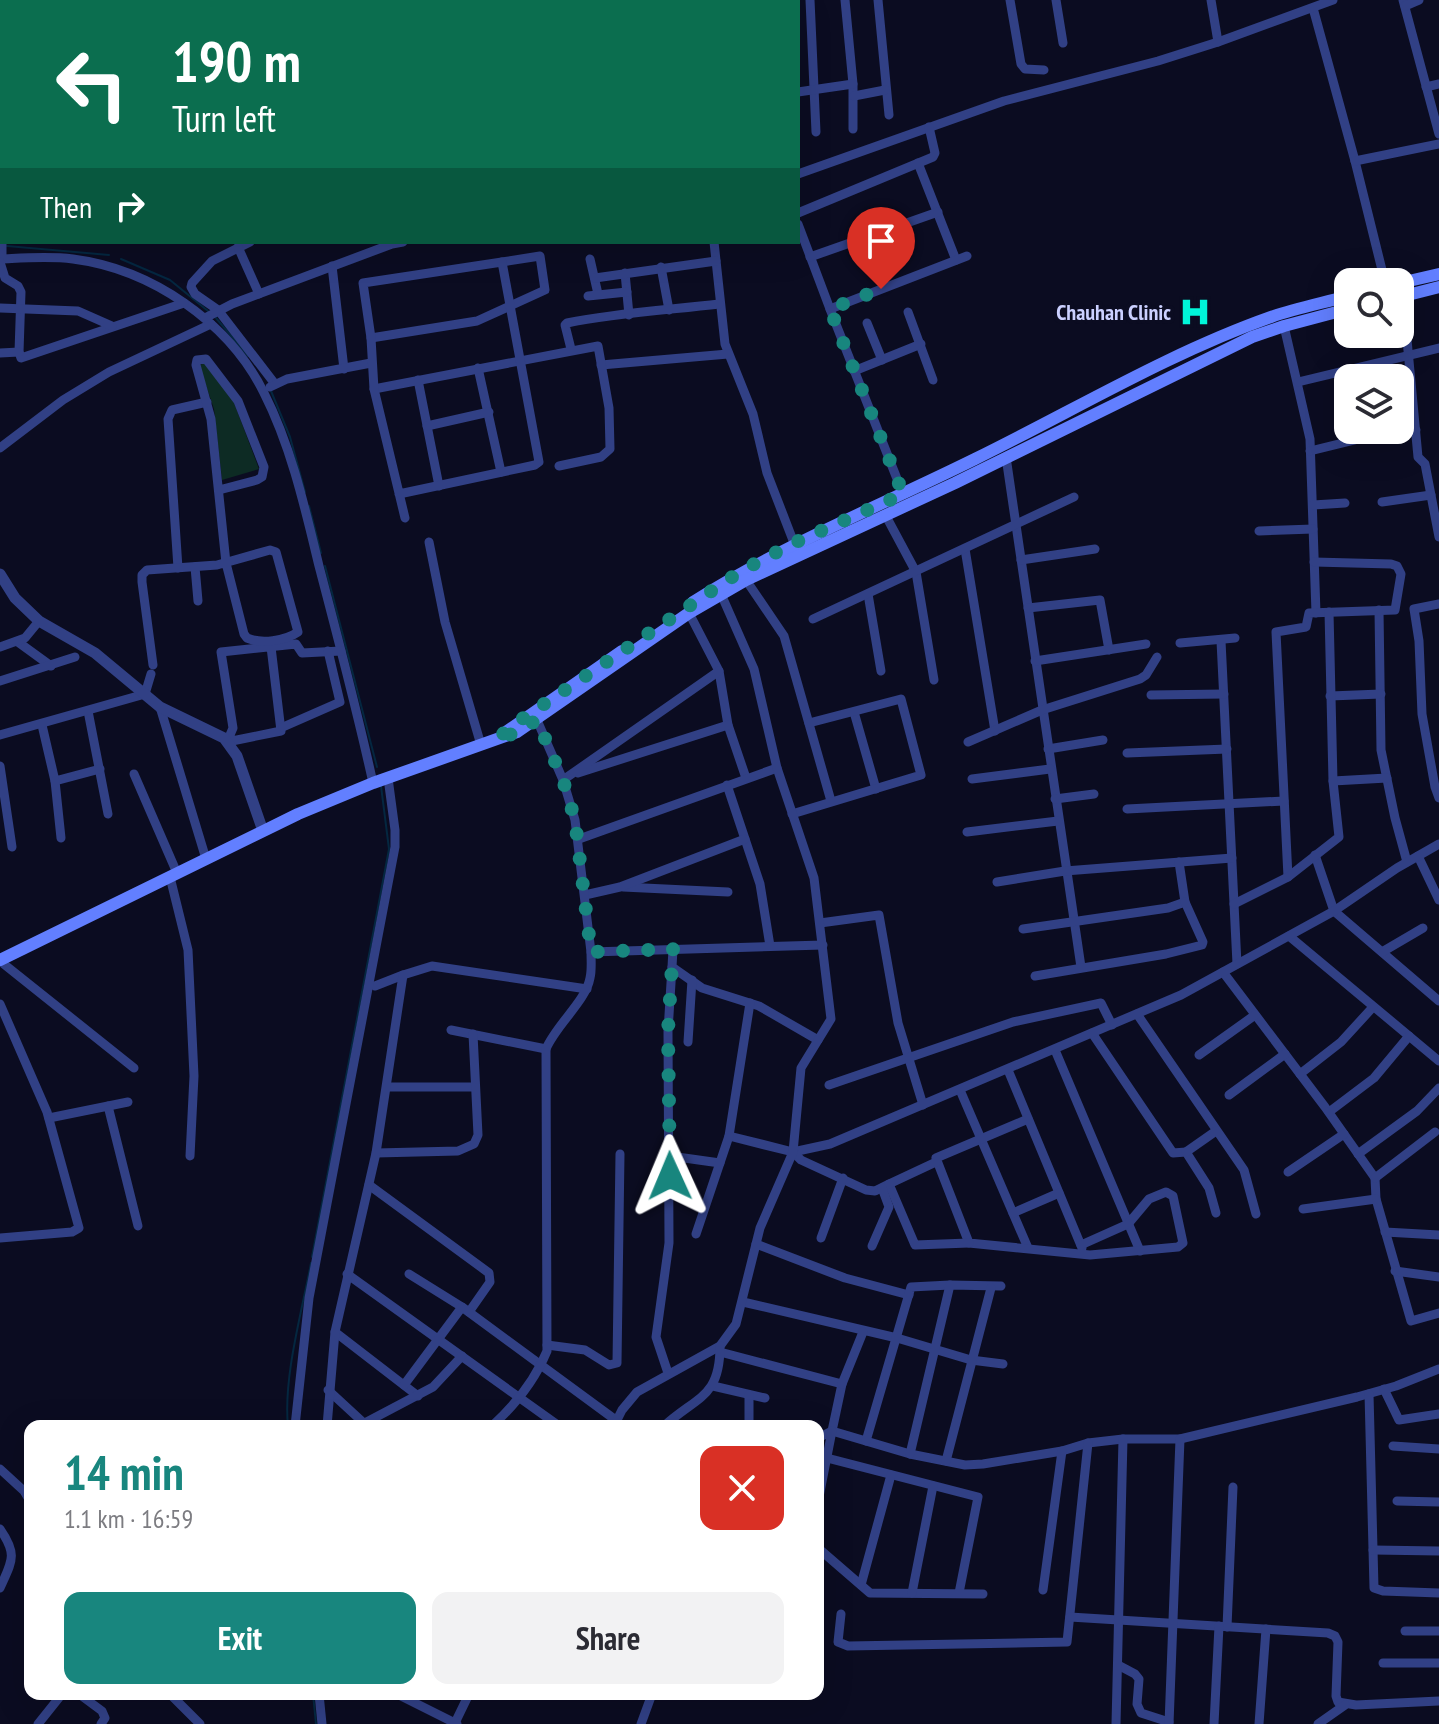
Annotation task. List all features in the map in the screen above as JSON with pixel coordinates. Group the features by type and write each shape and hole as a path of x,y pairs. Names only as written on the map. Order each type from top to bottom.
{"main road":[{"path":"1414,280 1439,274"},
{"path":"1414,294 1439,287"},
{"path":"496,740 513,725 685,607 741,571 794,543 903,494 1209,343 1274,316 1334,300"},
{"path":"0,961 263,831 373,783 517,732 689,613 746,580 886,516 1224,350 1284,326 1334,313"}],"street":[{"path":"810,0 816,132"},
{"path":"845,0 854,96 853,129"},
{"path":"878,0 889,115"},
{"path":"1010,0 1021,64 1025,69 1044,70"},
{"path":"1056,0 1063,43"},
{"path":"1211,0 1218,42"},
{"path":"800,172 1004,101 1158,61 1333,0"},
{"path":"1419,0 1404,3 1439,134"},
{"path":"1313,8 1382,268"},
{"path":"800,92 853,84"},
{"path":"1426,87 1439,84"},
{"path":"854,96 885,90"},
{"path":"800,212 934,155 929,127"},
{"path":"1355,161 1439,144"},
{"path":"830,309 962,258 938,212 918,163"},
{"path":"810,257 938,212"},
{"path":"800,230 903,494"},
{"path":"245,244 212,261 192,283 192,291 218,310 275,384"},
{"path":"0,448 63,400 109,372 208,321 218,310 389,244"},
{"path":"714,244 719,304 728,354 753,414 767,473 794,543"},
{"path":"238,247 259,294"},
{"path":"371,338 477,321 545,290 542,259 538,256 363,283 374,389 405,518"},
{"path":"184,303 21,358 21,289 5,278 1,260 72,259 109,267 146,282 184,303 208,321 237,353 263,390 282,435 341,651 373,783"},
{"path":"590,259 595,278 593,295 627,292"},
{"path":"595,278 716,261"},
{"path":"399,494 539,462 502,262"},
{"path":"332,266 344,369"},
{"path":"661,267 669,310"},
{"path":"625,273 629,315"},
{"path":"571,349 567,323 606,315 719,304"},
{"path":"0,308 78,311 112,326"},
{"path":"908,312 933,380"},
{"path":"867,323 882,360"},
{"path":"1284,326 1310,451 1316,613"},
{"path":"854,371 921,344"},
{"path":"374,389 598,346 609,408 610,449 601,457 559,466"},
{"path":"1409,348 1418,457 1425,464 1439,537"},
{"path":"1298,382 1439,348"},
{"path":"0,353 19,352"},
{"path":"601,365 728,354"},
{"path":"145,694 152,670 142,575 147,570 226,563 270,550 276,552 298,632 285,639 254,641 247,638 226,563 207,402 196,365 201,358 206,359 238,401 264,467 262,477 257,480 219,490"},
{"path":"263,390 287,379 371,363"},
{"path":"478,368 501,472"},
{"path":"418,380 439,486"},
{"path":"178,568 168,419 172,410 207,402"},
{"path":"427,426 489,412"},
{"path":"1310,451 1363,438 1416,430"},
{"path":"1006,457 1081,967"},
{"path":"1382,502 1431,495"},
{"path":"813,619 1074,497"},
{"path":"1313,505 1345,503"},
{"path":"886,516 916,572 934,680"},
{"path":"1259,531 1313,529"},
{"path":"429,542 445,622 481,745"},
{"path":"965,549 995,731"},
{"path":"1021,560 1095,549"},
{"path":"1288,877 1276,632 1306,627 1309,613 1395,610 1401,574 1397,566 1314,562"},
{"path":"195,567 198,601"},
{"path":"0,574 15,598 39,621 95,653 160,707 214,732 227,742 237,756 263,831"},
{"path":"746,580 784,636 831,801"},
{"path":"675,1420 713,1386 720,1349 736,1324 743,1302 760,1228 793,1152 801,1068 831,1019 832,1011 814,878 777,768 754,669 721,594"},
{"path":"868,594 881,671"},
{"path":"1028,608 1100,600 1109,650"},
{"path":"1439,604 1414,609 1419,641 1422,714 1439,798"},
{"path":"1379,610 1381,750 1407,862"},
{"path":"1234,904 1288,877 1339,837 1333,781 1329,612"},
{"path":"689,613 719,671 728,725 746,778"},
{"path":"0,647 18,642 31,633 39,621"},
{"path":"1180,643 1235,638"},
{"path":"1221,641 1237,964"},
{"path":"18,642 51,666"},
{"path":"227,742 233,728 221,652 296,644 302,653 341,651"},
{"path":"1035,661 1146,644"},
{"path":"271,647 283,727"},
{"path":"227,742 277,734 283,727 340,702 328,651"},
{"path":"0,681 75,657"},
{"path":"968,742 1042,710 1140,679 1157,657"},
{"path":"565,778 719,671"},
{"path":"0,735 145,694"},
{"path":"1151,695 1224,694"},
{"path":"1330,696 1381,694"},
{"path":"792,814 921,775 901,699 809,723"},
{"path":"160,707 206,859"},
{"path":"88,711 108,814"},
{"path":"854,712 876,789"},
{"path":"498,1420 519,1398 541,1365 547,1345 546,1049 590,981 591,952 579,839 565,778 537,720"},
{"path":"42,725 55,781 61,838"},
{"path":"565,778 728,725"},
{"path":"1048,749 1103,740"},
{"path":"1127,753 1227,749"},
{"path":"0,766 12,847"},
{"path":"579,839 777,768"},
{"path":"55,781 100,769"},
{"path":"972,779 1050,769"},
{"path":"134,774 173,875 188,950 194,1076 190,1156"},
{"path":"296,1420 309,1298 395,847 388,778"},
{"path":"1333,781 1387,778"},
{"path":"727,785 760,884 770,946"},
{"path":"1055,799 1094,794"},
{"path":"1127,809 1284,801"},
{"path":"967,832 1058,821"},
{"path":"585,895 620,887 745,839"},
{"path":"729,1136 793,1152 830,1144 1181,995 1334,911 1439,844"},
{"path":"1315,855 1334,911 1439,1001"},
{"path":"1418,856 1439,900"},
{"path":"997,882 1065,871 1232,858"},
{"path":"1035,976 1203,945 1185,902 1179,862"},
{"path":"620,887 728,892"},
{"path":"1023,929 1168,908 1185,902"},
{"path":"820,923 879,915 898,1023 923,1105"},
{"path":"1382,952 1423,928"},
{"path":"1289,936 1439,1061"},
{"path":"591,952 823,945"},
{"path":"668,1373 656,1337 669,1243 668,1031 673,949"},
{"path":"0,961 134,1068"},
{"path":"375,986 432,966 587,989"},
{"path":"672,967 702,988 750,1003 818,1040"},
{"path":"1223,972 1375,1178 1376,1199 1411,1321 1439,1313"},
{"path":"327,1420 335,1332 376,1153 403,975"},
{"path":"688,1042 692,980"},
{"path":"696,1234 729,1136 750,1003"},
{"path":"829,1085 1013,1022 1101,1003 1112,1025"},
{"path":"0,1004 49,1118 79,1228 72,1232 0,1238"},
{"path":"1300,1074 1341,1042 1373,1007"},
{"path":"1137,1014 1244,1170 1256,1214"},
{"path":"1199,1055 1255,1015"},
{"path":"451,1030 546,1049"},
{"path":"1092,1033 1173,1153 1186,1152 1216,1131"},
{"path":"376,1153 467,1150 474,1144 478,1135 473,1034"},
{"path":"1329,1112 1374,1078 1409,1036"},
{"path":"1055,1050 1140,1251"},
{"path":"1229,1095 1285,1054"},
{"path":"1008,1070 1083,1250"},
{"path":"387,1087 474,1087"},
{"path":"1358,1154 1417,1111 1439,1088"},
{"path":"960,1090 1028,1248"},
{"path":"49,1118 128,1102"},
{"path":"108,1106 138,1226"},
{"path":"969,1243 936,1162 938,1156 1028,1119"},
{"path":"1375,1178 1435,1132"},
{"path":"1288,1172 1344,1134"},
{"path":"793,1152 801,1160 866,1190 885,1186 936,1162"},
{"path":"1186,1152 1209,1188 1216,1213"},
{"path":"547,1345 579,1349 609,1365 617,1363 620,1154"},
{"path":"670,1156 720,1163"},
{"path":"821,1238 843,1178"},
{"path":"369,1185 489,1273 490,1282 439,1339 404,1385"},
{"path":"885,1186 915,1245 969,1243 1083,1250 1140,1251 1178,1247 1182,1244 1172,1194 1166,1192 1152,1197 1128,1224 1083,1250"},
{"path":"872,1246 889,1207 885,1186"},
{"path":"1013,1213 1059,1193"},
{"path":"1303,1209 1376,1199"},
{"path":"1385,1232 1439,1235"},
{"path":"756,1244 845,1278 909,1295"},
{"path":"1395,1271 1439,1277"},
{"path":"347,1274 550,1420"},
{"path":"409,1274 465,1310 612,1420"},
{"path":"910,1454 950,1285"},
{"path":"866,1441 911,1287 996,1287 971,1360 946,1461"},
{"path":"743,1302 897,1338 971,1360 1003,1364"},
{"path":"335,1332 418,1396"},
{"path":"824,1473 842,1384 863,1332"},
{"path":"618,1420 637,1392 668,1373 720,1349 842,1384"},
{"path":"373,1420 443,1379 462,1356"},
{"path":"824,1435 832,1431 910,1454 983,1464 1062,1451 1088,1443 1123,1439 1180,1439 1369,1394 1439,1369"},
{"path":"713,1386 765,1398"},
{"path":"1384,1389 1399,1420 1439,1414"},
{"path":"328,1390 359,1420"},
{"path":"1369,1394 1374,1586 1376,1590 1439,1593"},
{"path":"749,1395 749,1420"},
{"path":"1116,1724 1123,1439"},
{"path":"1118,1665 1139,1679 1137,1704 1141,1713 1169,1723 1180,1439"},
{"path":"841,1614 838,1642 848,1646 1067,1642 1088,1443"},
{"path":"1393,1446 1439,1449"},
{"path":"1043,1590 1062,1451"},
{"path":"827,1458 978,1497 959,1593"},
{"path":"0,1484 3,1472"},
{"path":"3,1472 24,1495"},
{"path":"861,1585 891,1475"},
{"path":"912,1593 933,1486"},
{"path":"1214,1724 1233,1487"},
{"path":"1397,1501 1439,1502"},
{"path":"0,1529 13,1553 0,1588"},
{"path":"1373,1550 1439,1551"},
{"path":"824,1553 870,1593 983,1594"},
{"path":"1070,1617 1328,1633 1335,1636 1338,1642 1336,1699 1345,1705"},
{"path":"1259,1724 1266,1629"},
{"path":"1405,1631 1439,1631"},
{"path":"1383,1663 1439,1663"},
{"path":"38,1724 57,1700"},
{"path":"87,1700 102,1711 105,1718 101,1724"},
{"path":"176,1700 200,1724"},
{"path":"320,1700 322,1724"},
{"path":"409,1700 456,1723 466,1700"},
{"path":"417,1704 419,1700"},
{"path":"641,1724 650,1700"},
{"path":"1318,1724 1345,1705 1439,1701"}],"green space":[{"path":"206,363 233,400 259,469 222,480 214,409 199,365"}],"waterway":[{"path":"7,246 109,255"},
{"path":"121,259 170,280 208,311"},
{"path":"216,318 248,356"},
{"path":"271,391 290,437 305,492"},
{"path":"309,506 321,553"},
{"path":"325,566 377,767"},
{"path":"312,1257 389,849 381,786"},
{"path":"288,1420 291,1366 311,1263"},
{"path":"314,1700 316,1724"}],"place":[{"name":"Chauhan Clinic","path":"1195,312"}],"route":[{"path":"670,1176 668,1031 673,949 591,952 575,820 563,780 537,720 496,740 513,725 716,586 794,543 903,494 830,309 881,289"}]}
